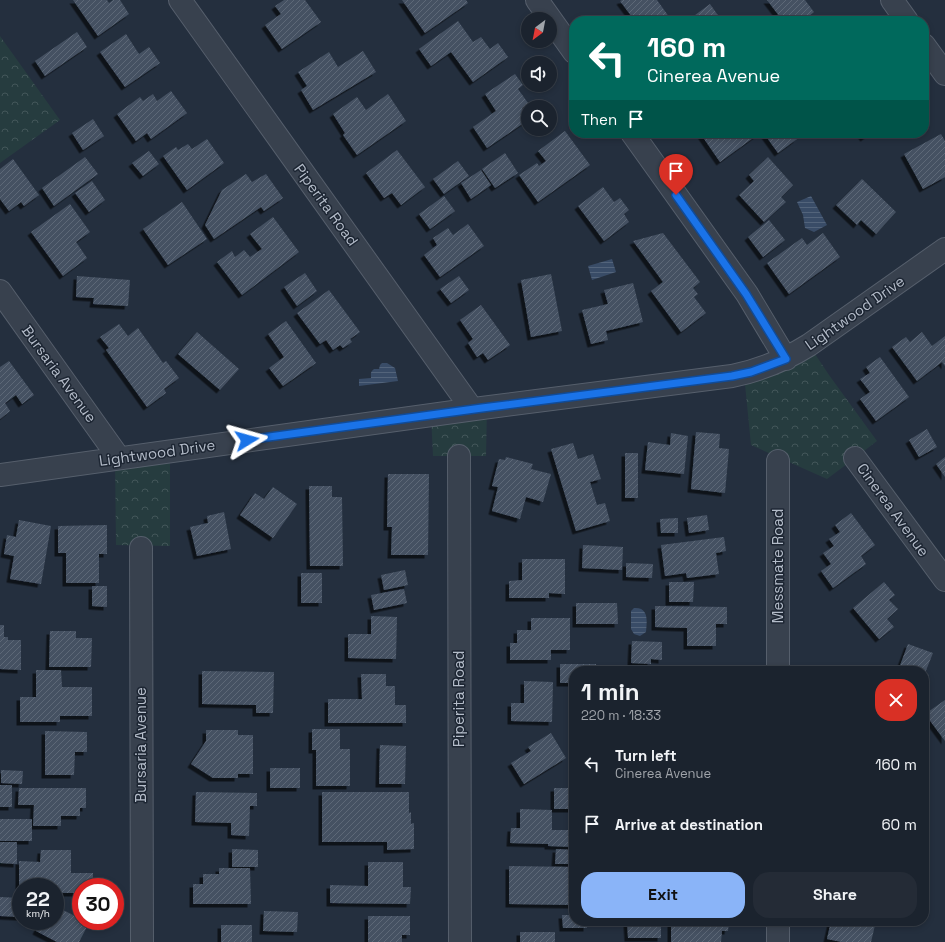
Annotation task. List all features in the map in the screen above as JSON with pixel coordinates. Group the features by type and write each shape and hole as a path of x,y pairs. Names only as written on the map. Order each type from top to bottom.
{"street":[{"name":"Piperita Road","path":"180,0 472,410"},
{"path":"537,0 569,45"},
{"path":"892,0 903,16"},
{"path":"929,52 945,74"},
{"path":"636,138 746,294 786,359"},
{"name":"Lightwood Drive","path":"0,475 732,376 751,372 786,359 810,345 945,249"},
{"name":"Bursaria Avenue","path":"0,291 119,458"},
{"name":"Piperita Road","path":"459,456 460,942"},
{"name":"Cinerea Avenue","path":"855,458 945,580"},
{"name":"Messmate Road","path":"778,461 778,666"},
{"name":"Bursaria Avenue","path":"141,548 142,942"},
{"path":"778,926 778,942"}],"green space":[{"path":"0,36 60,120 0,163"},
{"path":"809,345 877,441 827,479 751,445 744,374"},
{"path":"487,407 486,456 433,456 431,415"},
{"path":"170,451 170,546 116,545 115,458"}],"water":[{"path":"811,196 827,225 814,232 805,228 803,215 797,202"},
{"path":"612,259 616,272 592,280 588,266"},
{"path":"382,363 387,363 395,368 398,381 359,386 359,379 371,378 372,371 374,369 379,369"},
{"path":"634,608 639,608 645,612 646,616 646,632 640,636 634,634 631,629 631,611"}],"building":[{"path":"73,0 107,0 109,3 113,0 120,0 129,14 98,36"},
{"path":"284,0 305,0 321,22 282,49 265,25 281,14 275,6"},
{"path":"402,0 466,0 468,3 425,33"},
{"path":"657,0 668,16 631,16 620,1"},
{"path":"767,0 805,0 814,12 809,16 779,16"},
{"path":"710,4 718,16 694,16"},
{"path":"458,21 473,42 481,37 490,49 498,43 508,57 473,82 451,52 431,66 419,49"},
{"path":"77,32 87,47 45,76 35,61"},
{"path":"126,34 139,54 149,47 160,63 125,87 100,52"},
{"path":"363,51 376,72 313,110 301,90 307,86 298,72 329,52 338,67"},
{"path":"515,74 521,82 521,87 518,89 526,100 521,100 521,125 487,148 473,127 496,111 485,94"},
{"path":"171,91 187,113 151,139 147,133 136,141 117,114 140,97 143,101 153,94 157,101"},
{"path":"388,94 406,121 357,155 343,135 345,133 333,114 357,97 366,110"},
{"path":"93,119 104,136 83,150 72,133"},
{"path":"565,131 590,165 538,202 519,175 537,163 539,166 546,161 538,151"},
{"path":"941,134 945,141 945,177 923,189 904,154"},
{"path":"703,138 753,138 720,162"},
{"path":"767,138 796,138 797,139 778,153"},
{"path":"207,139 224,163 187,190 163,156 176,147 178,150 188,144 192,149"},
{"path":"397,150 425,187 401,205 392,193 384,198 366,173"},
{"path":"149,151 159,164 143,176 132,163"},
{"path":"505,153 518,173 495,188 482,169"},
{"path":"85,157 98,174 54,206 42,188"},
{"path":"768,157 793,185 781,197 786,202 764,222 739,195 754,181 749,175"},
{"path":"13,159 39,195 24,206 21,202 9,211 0,199 0,169"},
{"path":"458,161 469,176 444,194 433,179"},
{"path":"481,170 491,185 471,199 461,183"},
{"path":"246,174 252,182 266,174 283,198 264,211 261,207 214,239 205,225 222,190"},
{"path":"862,179 896,212 876,234 861,220 857,225 836,205"},
{"path":"92,181 105,200 89,212 75,193"},
{"path":"603,187 614,202 620,198 629,210 624,214 629,222 604,241 578,206"},
{"path":"444,196 455,211 430,229 419,214"},
{"path":"182,202 207,239 168,265 143,229"},
{"path":"70,204 90,232 76,242 87,258 63,276 31,232"},
{"path":"273,217 299,252 242,295 217,262 232,251 235,257 244,250 250,257 262,249 250,234"},
{"path":"769,220 785,240 763,257 748,237"},
{"path":"468,224 484,246 440,277 424,255 437,245 433,238 448,228 453,235"},
{"path":"663,233 700,282 693,288 698,294 694,297 706,313 681,332 651,291 663,282 633,241"},
{"path":"823,233 840,257 789,294 767,263 802,238 807,245"},
{"path":"305,273 317,291 297,306 284,287"},
{"path":"551,274 562,331 531,337 521,280"},
{"path":"77,276 130,280 128,306 93,304 94,298 76,297"},
{"path":"459,276 469,290 451,303 440,289"},
{"path":"633,283 643,322 606,331 608,340 591,344 582,310 608,304 604,290"},
{"path":"329,290 360,332 350,339 352,342 343,348 340,345 333,350 326,340 320,344 297,313"},
{"path":"481,305 510,345 488,360 483,353 477,357 468,343 473,339 460,320"},
{"path":"286,321 316,363 283,386 269,368 284,357 268,334"},
{"path":"119,324 128,336 138,328 163,363 166,361 179,378 164,389 166,393 147,407 106,350 109,348 100,337"},
{"path":"197,332 239,369 220,390 178,354"},
{"path":"922,332 932,346 945,336 945,366 942,362 917,381 892,347 906,337 910,342"},
{"path":"880,357 909,397 876,421 860,399 870,392 860,379 870,373 866,367"},
{"path":"9,361 34,395 22,404 16,395 5,403 10,411 0,419 0,367"},
{"path":"927,429 937,447 919,457 909,440"},
{"path":"696,432 720,434 719,448 729,449 725,493 691,489"},
{"path":"671,433 688,436 684,474 645,470 648,442 670,445"},
{"path":"573,443 578,459 593,454 601,479 590,482 597,505 605,503 610,521 576,531 551,449"},
{"path":"625,453 638,453 638,498 625,498"},
{"path":"506,457 533,464 531,469 551,474 543,502 526,497 520,519 492,511 498,487 492,486 499,459 505,460"},
{"path":"945,457 945,477 936,464"},
{"path":"388,474 429,474 428,555 391,555 392,527 387,527"},
{"path":"309,486 332,486 332,497 342,497 343,566 310,566"},
{"path":"273,487 297,504 273,538 240,515 255,493 264,499"},
{"path":"224,512 231,549 197,556 190,527 208,523 207,516"},
{"path":"851,513 875,545 861,556 866,564 833,588 821,571 831,564 823,553 834,546 829,539 840,532 835,525"},
{"path":"707,515 709,530 689,533 687,518"},
{"path":"678,518 678,533 661,533 660,519"},
{"path":"19,520 51,526 41,584 10,579 14,556 4,554 7,535 16,537"},
{"path":"107,525 107,554 99,554 99,583 66,583 66,553 58,553 58,526"},
{"path":"724,537 726,551 716,553 719,574 687,578 686,573 665,576 661,545"},
{"path":"583,545 623,547 622,570 582,568"},
{"path":"522,559 565,559 565,594 549,593 549,598 509,598 509,581 522,580"},
{"path":"626,563 653,564 652,578 626,577"},
{"path":"405,570 408,585 384,590 381,575"},
{"path":"301,573 322,573 322,603 301,603"},
{"path":"669,582 694,582 693,602 669,602"},
{"path":"884,582 895,595 889,600 898,609 887,619 894,627 879,639 853,608"},
{"path":"92,586 107,586 107,607 92,606"},
{"path":"404,589 407,603 374,610 371,595"},
{"path":"576,603 617,603 618,624 576,624"},
{"path":"655,606 727,607 727,624 716,624 716,646 687,646 687,628 655,627"},
{"path":"371,616 397,617 396,659 348,658 348,634 371,634"},
{"path":"531,618 570,618 570,650 551,650 551,660 510,660 510,643 517,643 517,630 531,630"},
{"path":"0,625 4,625 4,637 8,637 8,640 21,640 21,670 0,669"},
{"path":"50,631 76,631 76,638 92,638 91,667 49,667"},
{"path":"632,641 662,642 662,660 651,659 651,664 631,663"},
{"path":"908,644 933,653 928,666 900,666"},
{"path":"560,664 596,664 596,666 569,666 569,683 560,683"},
{"path":"36,670 61,670 62,687 92,687 92,716 60,716 60,722 20,722 20,697 36,697"},
{"path":"202,671 274,672 273,713 256,713 256,705 202,704"},
{"path":"361,674 386,674 386,686 395,686 395,705 406,705 406,723 328,723 328,699 362,699"},
{"path":"524,681 553,682 552,722 511,721 511,703 524,703"},
{"path":"945,700 945,741 929,719 929,711"},
{"path":"312,729 340,729 340,749 350,749 350,786 316,786 316,750 312,750"},
{"path":"206,730 238,730 238,735 253,735 253,774 238,774 238,778 213,778 191,764 206,741"},
{"path":"45,731 87,732 87,752 75,752 74,775 45,775"},
{"path":"551,733 566,758 524,784 511,763 531,751 528,747"},
{"path":"380,745 406,746 405,784 379,784"},
{"path":"270,768 300,768 300,788 270,788"},
{"path":"1,770 23,771 22,784 1,783"},
{"path":"0,785 12,785 12,807 0,807"},
{"path":"19,788 86,788 86,808 80,808 80,816 61,816 61,826 33,826 34,805 18,805"},
{"path":"554,788 569,788 569,809 554,809"},
{"path":"196,792 257,793 257,806 250,806 249,836 231,835 231,823 195,822"},
{"path":"322,792 409,792 409,813 411,812 411,824 414,823 414,849 387,850 387,842 322,842"},
{"path":"520,809 552,810 552,830 569,830 569,847 548,846 548,844 510,843 511,828 520,828"},
{"path":"0,819 32,819 32,841 0,841"},
{"path":"0,842 17,842 17,864 0,863"},
{"path":"232,849 258,850 258,867 232,867"},
{"path":"556,849 569,850 569,864 555,864"},
{"path":"41,850 71,850 71,873 93,873 93,878 72,878 72,893 64,893 64,878 19,878 19,861 40,862"},
{"path":"368,862 403,862 403,887 411,887 410,904 330,903 330,885 368,886"},
{"path":"509,866 569,867 569,905 509,904"},
{"path":"219,868 250,868 251,904 193,904 193,884 203,884 203,874 219,874"},
{"path":"0,897 12,898 12,917 0,916"},
{"path":"64,910 72,914 72,930 85,930 79,942 57,942 36,931 64,930"},
{"path":"264,911 298,912 297,932 263,931"},
{"path":"562,915 569,915 569,926 587,926 587,928 563,928"},
{"path":"368,916 410,916 410,935 402,935 402,942 368,942"},
{"path":"221,925 252,925 252,942 221,942"},
{"path":"627,926 661,926 661,938 628,938"},
{"path":"671,926 728,926 728,931 722,931 721,942 671,942"},
{"path":"830,926 875,926 871,942 842,942 827,939"},
{"path":"520,932 555,932 555,942 520,942"}],"route":[{"path":"247,440 732,376 751,372 786,359 746,294 676,195"}]}
